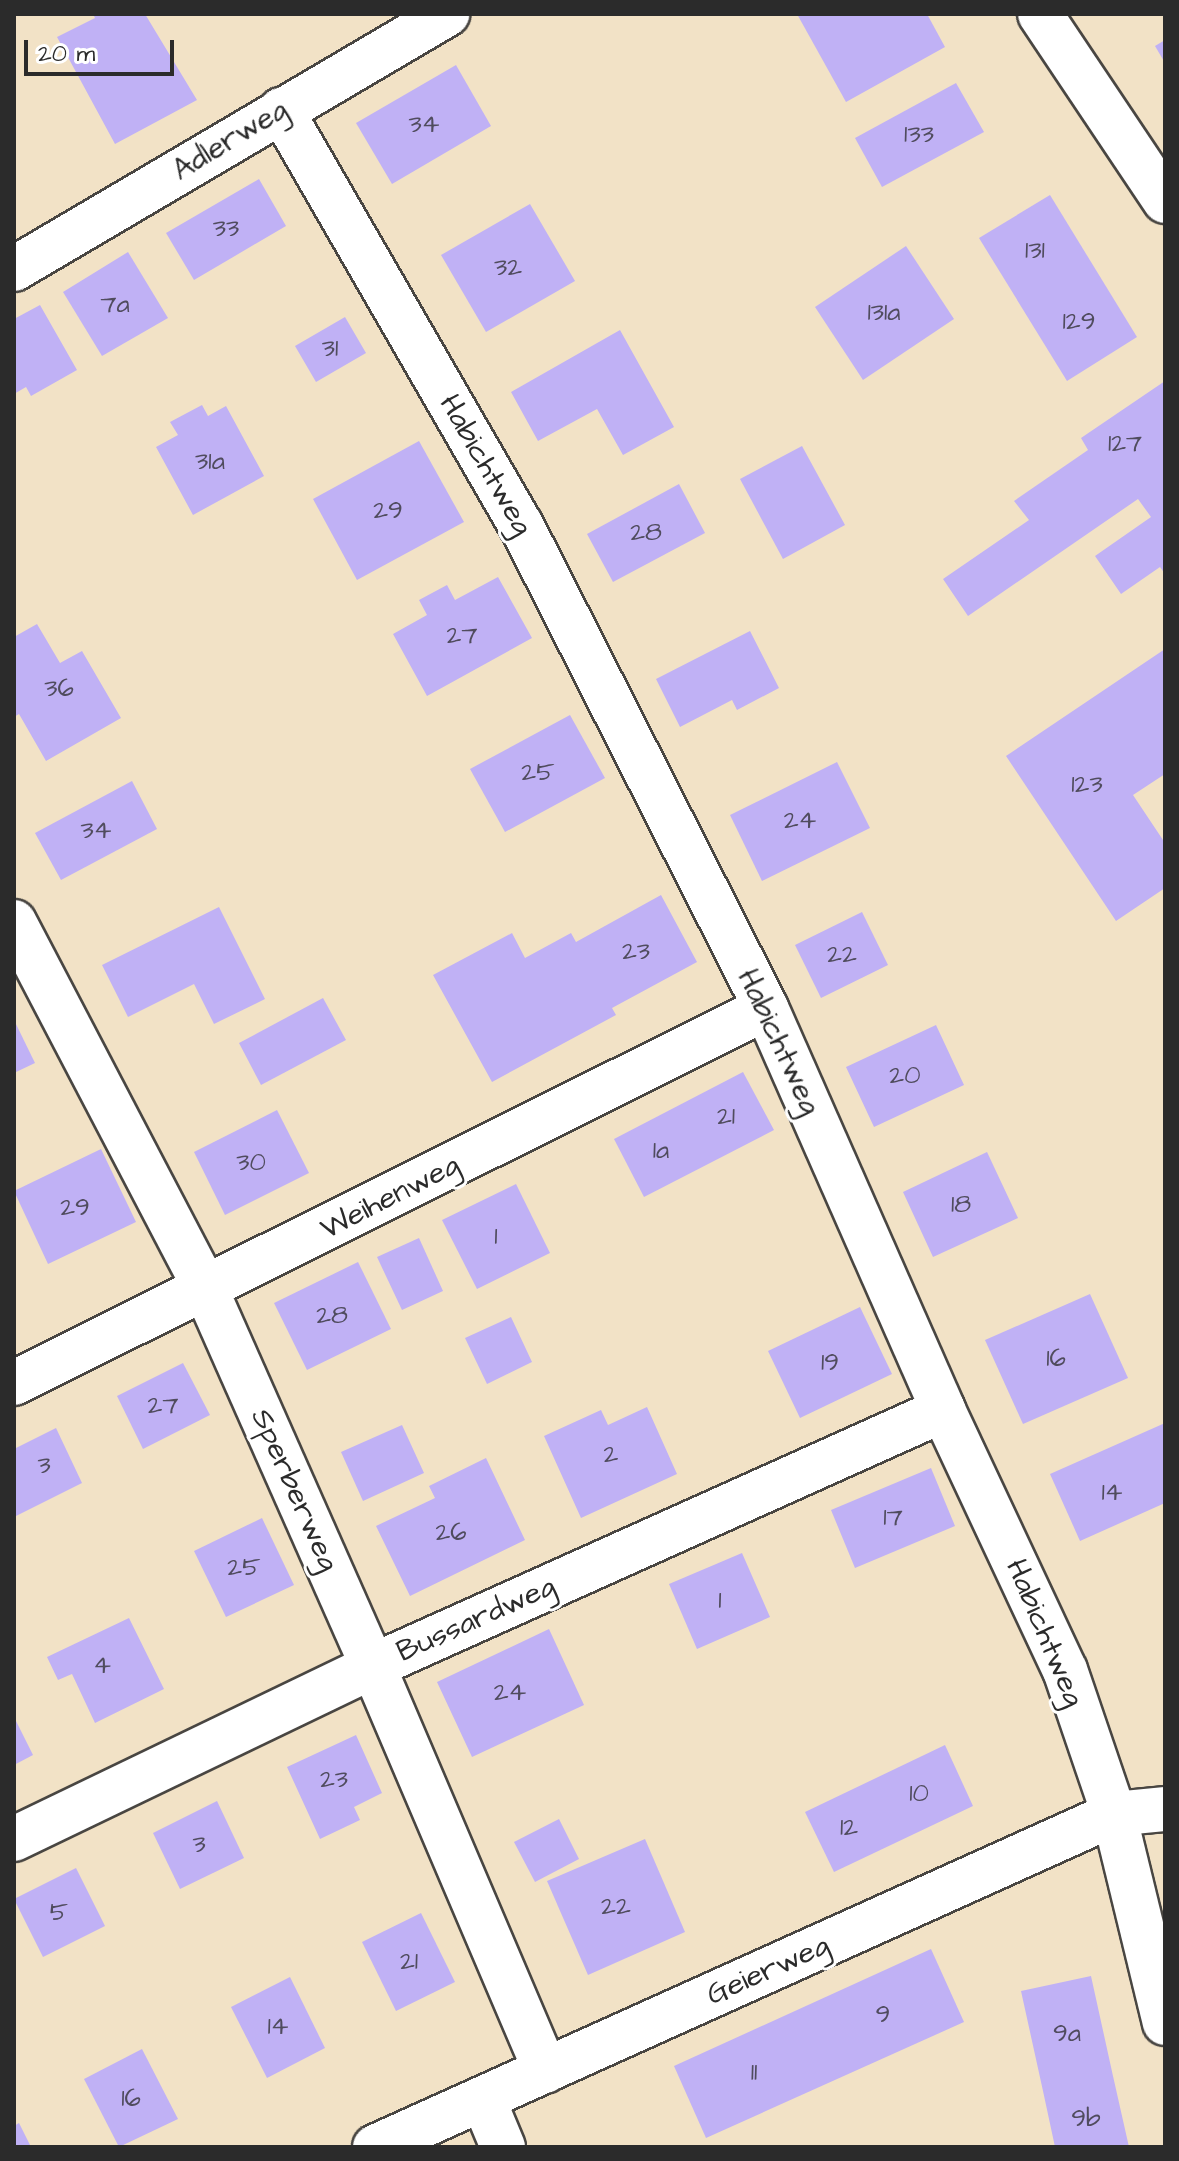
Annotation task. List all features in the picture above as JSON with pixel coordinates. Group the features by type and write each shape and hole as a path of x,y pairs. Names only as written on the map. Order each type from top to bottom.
{"street":[{"name":"Adlerweg","path":"14,269 447,14"},
{"path":"1040,14 1165,201"},
{"name":"Habichtweg","path":"281,110 521,525 766,1008 943,1410 1065,1670 1114,1814 1165,2023"},
{"name":"Sperberweg","path":"14,922 206,1290 373,1666 546,2071"},
{"name":"Weihenweg","path":"14,1383 206,1290 766,1008"},
{"name":"Bussardweg","path":"14,1839 373,1666 943,1410"},
{"name":"Geierweg","path":"375,2147 1114,1814 1165,1809"},
{"path":"483,2099 503,2147"}],"building":[{"path":"93,14 145,14 197,100 115,144 57,37 95,18"},
{"path":"797,14 927,14 945,47 846,102"},
{"path":"1165,40 1165,63 1155,46"},
{"path":"456,65 491,126 392,184 356,123"},
{"path":"956,83 984,132 882,187 855,138"},
{"path":"259,179 286,226 194,280 166,233"},
{"path":"1050,195 1137,337 1067,381 979,238"},
{"path":"530,204 575,281 486,332 441,255"},
{"path":"906,246 954,319 863,380 815,307"},
{"path":"128,252 168,318 102,356 63,292"},
{"path":"40,305 77,370 31,396 26,387 14,394 14,319"},
{"path":"345,317 366,353 316,382 295,346"},
{"path":"620,330 674,427 623,455 597,409 538,441 511,392"},
{"path":"1165,381 1165,574 1160,567 1121,594 1095,556 1151,517 1138,499 968,616 943,579 1029,520 1014,501 1088,450 1081,438"},
{"path":"202,405 208,416 226,406 264,476 193,515 156,447 178,435 170,422"},
{"path":"419,441 464,522 357,580 313,499"},
{"path":"802,446 845,525 783,559 740,479"},
{"path":"679,484 705,533 613,582 587,534"},
{"path":"498,577 532,638 427,696 393,634 427,615 419,600 447,585 455,600"},
{"path":"37,624 60,663 82,651 121,718 46,761 19,714 14,717 14,637"},
{"path":"750,631 779,688 737,710 732,700 680,727 656,679"},
{"path":"1165,649 1165,774 1133,795 1165,843 1165,888 1116,921 1006,756"},
{"path":"570,715 605,778 505,832 470,769"},
{"path":"837,762 870,828 762,881 730,815"},
{"path":"132,781 157,829 61,880 35,833"},
{"path":"661,895 697,962 612,1008 616,1015 492,1082 433,975 512,933 525,958 571,933 576,942"},
{"path":"219,907 265,999 214,1024 194,984 128,1017 102,965"},
{"path":"862,912 888,965 821,998 795,945"},
{"path":"323,998 346,1040 261,1085 239,1043"},
{"path":"14,1020 35,1063 14,1073"},
{"path":"936,1025 964,1085 874,1127 846,1067"},
{"path":"743,1072 774,1130 644,1197 614,1139"},
{"path":"277,1110 309,1173 225,1215 194,1152"},
{"path":"101,1149 136,1222 48,1264 14,1191"},
{"path":"987,1152 1018,1218 933,1257 903,1192"},
{"path":"516,1184 550,1253 477,1289 442,1220"},
{"path":"419,1238 443,1291 402,1310 377,1257"},
{"path":"358,1262 391,1329 307,1370 274,1303"},
{"path":"1090,1294 1128,1378 1023,1424 985,1340"},
{"path":"860,1307 892,1374 800,1418 768,1351"},
{"path":"511,1317 532,1362 487,1384 465,1338"},
{"path":"183,1363 210,1415 143,1449 117,1396"},
{"path":"647,1407 677,1474 581,1518 544,1436 601,1410 608,1425"},
{"path":"1165,1423 1165,1503 1080,1541 1050,1474"},
{"path":"402,1425 424,1473 363,1501 341,1452"},
{"path":"56,1428 82,1483 14,1517 14,1449"},
{"path":"486,1458 525,1540 410,1596 376,1526 435,1498 429,1486"},
{"path":"931,1468 955,1526 855,1568 831,1510"},
{"path":"262,1518 294,1585 226,1617 194,1551"},
{"path":"742,1553 770,1617 697,1649 669,1584"},
{"path":"129,1618 164,1689 95,1723 72,1674 58,1680 47,1657"},
{"path":"549,1629 584,1705 472,1757 437,1682"},
{"path":"14,1717 33,1755 14,1765"},
{"path":"356,1735 382,1793 354,1807 360,1820 320,1839 287,1767"},
{"path":"945,1745 973,1806 834,1872 805,1812"},
{"path":"217,1801 244,1858 180,1889 153,1833"},
{"path":"559,1819 579,1859 535,1882 514,1842"},
{"path":"645,1839 685,1932 588,1975 547,1881"},
{"path":"76,1868 105,1926 43,1957 14,1899"},
{"path":"421,1913 455,1982 396,2011 362,1942"},
{"path":"931,1949 964,2022 706,2138 674,2066"},
{"path":"1091,1976 1129,2147 1055,2147 1021,1991"},
{"path":"290,1977 325,2048 267,2078 231,2007"},
{"path":"142,2049 178,2119 119,2147 84,2079"},
{"path":"19,2123 31,2147 14,2147 14,2126"}]}
